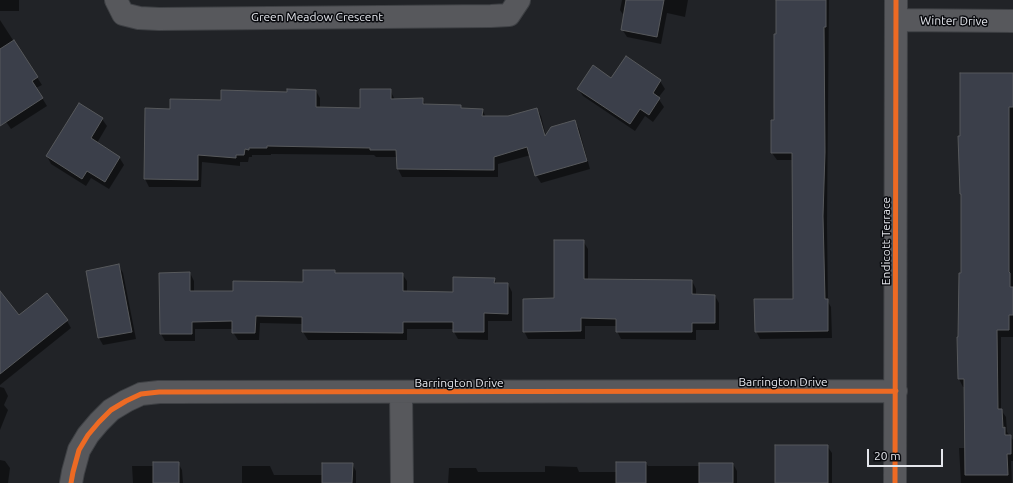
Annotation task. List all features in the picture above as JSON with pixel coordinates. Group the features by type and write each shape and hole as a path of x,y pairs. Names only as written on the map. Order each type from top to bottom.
{"street":[{"name":"Green Meadow Crescent","path":"116,0 123,14 139,18 159,19 491,16 509,15 520,0"},
{"name":"Winter Drive","path":"896,10 1013,21"},
{"name":"Endicott Terrace","path":"895,483 896,10"},
{"name":"Barrington Drive","path":"71,483 79,450 88,435 112,410 141,394 159,392 401,393 896,391"},
{"path":"401,393 402,483"}],"building":[{"path":"626,0 664,0 657,37 621,30"},
{"path":"776,0 826,0 826,27 824,27 825,152 823,216 825,299 828,299 828,331 755,332 754,299 793,299 792,153 771,153 771,120 774,120 774,34 776,34"},
{"path":"14,40 38,77 32,81 43,98 0,126 0,49"},
{"path":"626,56 661,80 653,93 660,98 649,115 640,109 630,124 577,89 593,65 611,78"},
{"path":"960,73 1013,73 1013,107 1009,107 1009,272 1010,287 1013,287 1013,315 1009,315 1009,330 997,330 998,409 1002,409 1005,435 1011,435 1011,454 1007,454 1008,475 965,475 964,379 958,379 957,337 959,273 961,273 961,194 958,136 960,136"},
{"path":"287,89 316,90 316,107 360,108 360,89 391,89 391,99 423,98 423,104 461,105 461,108 483,109 482,116 508,116 537,108 545,136 551,127 575,120 587,161 535,176 527,147 494,157 494,170 397,169 396,150 267,146 267,148 245,149 244,155 236,155 236,158 198,155 198,180 144,179 145,108 170,109 170,99 221,100 221,90 287,92"},
{"path":"79,103 103,118 91,138 120,157 105,182 87,171 82,179 46,156"},
{"path":"554,240 584,240 584,279 692,280 692,294 715,295 715,323 692,323 692,332 616,332 616,319 581,318 581,331 523,332 523,299 554,298"},
{"path":"119,264 132,332 98,338 86,271"},
{"path":"303,270 335,270 335,273 403,273 403,291 453,292 453,277 495,278 494,283 508,283 508,314 484,313 484,332 453,332 453,322 403,322 403,333 302,332 302,317 256,316 255,333 232,333 232,321 192,322 192,334 160,334 159,273 190,272 190,291 233,291 233,281 303,282"},
{"path":"0,291 19,315 47,293 68,320 0,374"},
{"path":"775,445 828,445 828,483 775,483"},
{"path":"153,462 179,462 179,483 153,483"},
{"path":"616,462 646,462 646,483 616,483"},
{"path":"322,463 353,463 352,483 322,483"},
{"path":"699,463 733,463 733,483 699,483"}],"cycle path":[{"path":"895,483 896,0"},
{"path":"71,483 79,450 88,435 111,410 141,394 159,392 896,391"}]}
